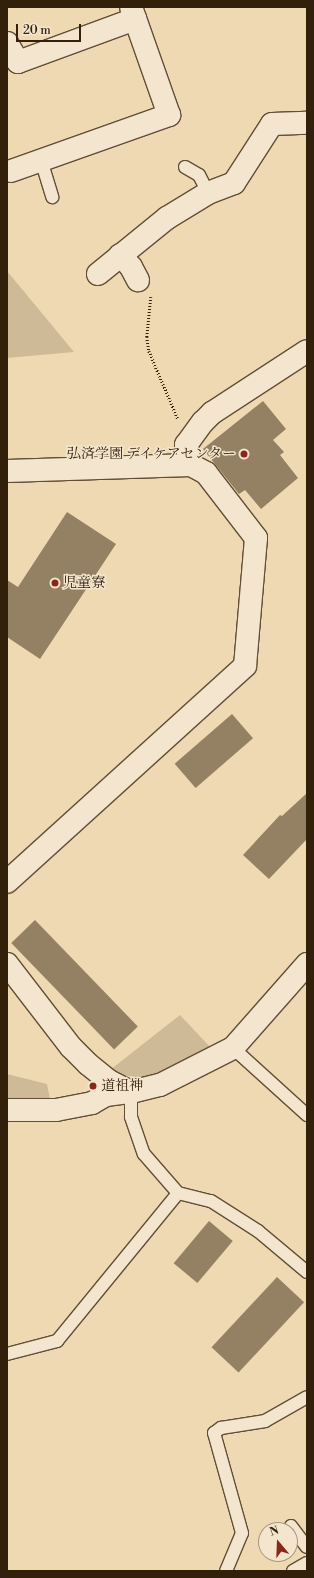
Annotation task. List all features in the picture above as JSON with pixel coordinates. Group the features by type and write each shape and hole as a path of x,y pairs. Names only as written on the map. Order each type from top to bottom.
{"street":[{"path":"7,43 18,62 133,13 170,115 11,171"},
{"path":"98,274 167,218 208,193 234,183 272,124 307,123"},
{"path":"120,256 131,267 138,280"},
{"path":"191,465 186,444 207,418 307,351"},
{"path":"7,471 191,465 206,473 256,538 245,666 7,882"},
{"path":"7,964 75,1051 109,1081 131,1092"},
{"path":"7,1110 56,1110 92,1103 106,1095 131,1092 160,1085 233,1048 307,964"}],"lane":[{"path":"40,160 52,197"},
{"path":"185,167 199,175 208,193"},
{"path":"233,1048 307,1115"},
{"path":"131,1092 131,1117 144,1154 178,1193 211,1202 258,1231 307,1272"},
{"path":"7,1354 57,1341 178,1193"},
{"path":"226,1571 242,1533 214,1433 221,1428 265,1421 307,1397"},
{"path":"298,1536 307,1548"},
{"path":"293,1571 307,1563"}],"path":[{"path":"148,321 146,337 149,351 180,423"}],"shaded area":[{"path":"7,271 74,352 7,358"},
{"path":"180,1015 211,1048 152,1079 113,1074 110,1070"},
{"path":"7,1074 47,1084 50,1099 7,1100"}],"building":[{"name":"弘済学園 デイケアセンター","path":"263,401 286,429 273,440 284,452 280,455 298,478 261,509 245,490 239,494 203,449"},
{"name":"児童寮","path":"67,512 116,544 40,659 7,637 7,580 18,587"},
{"path":"232,714 253,738 196,788 175,764"},
{"path":"307,793 307,839 269,879 243,855 280,815 282,816"},
{"path":"35,920 138,1026 114,1049 11,943"},
{"path":"209,1221 233,1241 197,1283 174,1263"},
{"path":"277,1277 304,1302 239,1372 212,1347"}],"place":[{"name":"弘済学園 デイケアセンター","path":"244,454"},
{"name":"児童寮","path":"55,583"},
{"name":"道祖神","path":"93,1086"}]}
